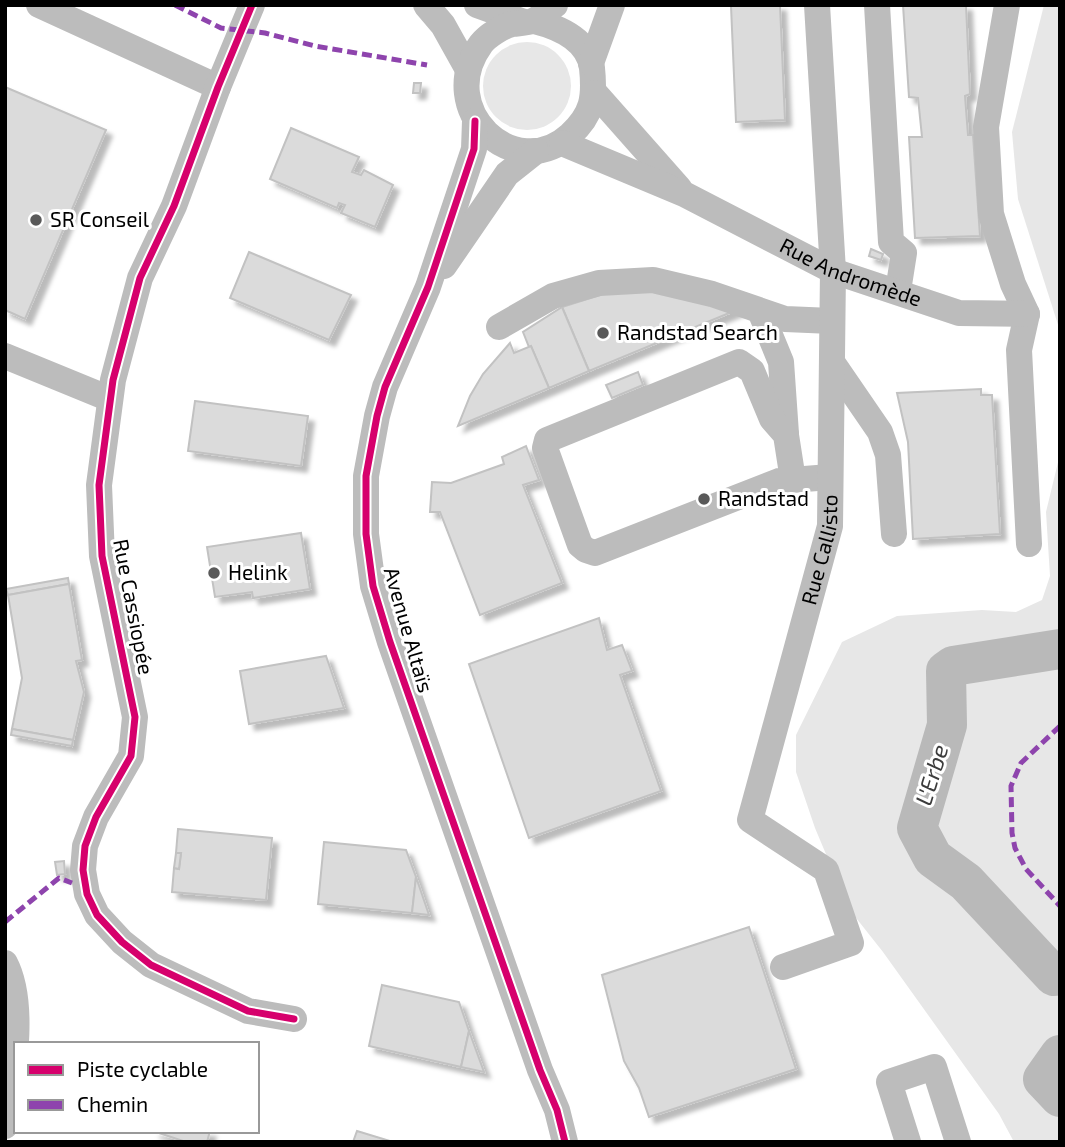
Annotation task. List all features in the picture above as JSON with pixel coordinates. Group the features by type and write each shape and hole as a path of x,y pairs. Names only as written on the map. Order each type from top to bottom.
{"street":[{"path":"39,5 218,87"},
{"name":"Rue Cassiopée","path":"252,5 174,206 140,278 122,339 110,399 99,485 102,555 135,717 131,756 96,817 85,846 83,870 87,894 97,915 122,943 151,965 248,1011 294,1019"},
{"path":"426,5 443,25 467,68"},
{"path":"477,5 538,16 578,42 591,63 595,93 584,122 562,143 536,151 512,149 491,138 475,121 465,95 467,68 482,41 508,25 538,16"},
{"path":"591,63 612,5"},
{"name":"Rue Callisto","path":"783,967 850,943 825,870 750,820 830,526 833,271 817,5"},
{"path":"877,5 891,242 904,253 898,291"},
{"path":"1007,5 986,127 991,214 1013,284 1027,314 1019,350 1029,544"},
{"name":"Rue Andromède","path":"595,93 684,194"},
{"name":"Avenue Altaïs","path":"475,121 474,149 428,287 385,387 366,476 366,534 373,586 418,725 540,1070 557,1110 565,1142"},
{"name":"Rue Andromède","path":"562,143 684,194 833,271 959,313 1027,314"},
{"name":"Avenue Altaïs","path":"428,287 507,174 536,151"},
{"path":"499,327 553,296 599,284 653,280 712,293 785,319 832,321"},
{"path":"760,311 780,362 793,480"},
{"path":"5,356 110,399"},
{"path":"786,435 772,419 752,371 739,362 547,440 545,448 580,545 595,553 779,481 830,477"},
{"path":"832,362 880,432 888,455 894,534"},
{"path":"5,963 16,993 17,1016 5,1126"},
{"path":"908,1142 889,1082 933,1067 958,1142"},
{"name":"Avenue Altaïs","path":"540,1070 547,1142"}],"shaded area":[{"path":"1044,5 1060,5 1060,331 1018,199 1012,132"},
{"path":"527,42 544,45 558,55 568,69 571,86 568,103 558,117 544,127 527,130 510,127 496,117 486,103 483,86 486,69 496,55 510,45"},
{"path":"1060,454 1060,1142 1014,1142 999,1114 849,909 815,828 796,772 796,735 842,642 897,616 982,610 1016,612 1042,600 1050,576 1046,512"}],"building":[{"path":"780,5 785,120 736,122 731,6"},
{"path":"903,5 966,5 970,94 965,96 968,135 973,135 980,236 915,238 909,137 922,137 918,98 909,97"},
{"path":"414,83 421,83 420,93 413,93"},
{"name":"SR Conseil","path":"5,87 106,130 25,319 5,310"},
{"path":"291,128 359,157 352,172 361,175 364,170 393,185 375,227 341,213 345,205 339,203 337,208 270,179"},
{"path":"871,249 883,254 881,260 869,256"},
{"path":"249,252 351,295 329,340 230,298"},
{"path":"619,289 706,296 739,309 589,371 562,307"},
{"path":"562,307 589,371 549,388 523,332"},
{"path":"510,343 514,353 531,346 549,388 458,426 470,396 483,374"},
{"path":"638,372 643,385 612,398 606,385"},
{"path":"981,389 981,395 992,395 1000,534 913,539 908,442 897,393"},
{"path":"195,401 308,416 301,466 188,451"},
{"path":"526,446 539,480 523,485 562,583 480,615 440,512 430,512 432,482 451,483 504,464 502,457"},
{"path":"301,533 310,589 253,598 252,592 215,597 207,547"},
{"path":"68,578 69,584 8,595 6,589"},
{"path":"69,584 82,660 76,661 84,692 73,740 12,729 22,678 8,595"},
{"path":"599,618 607,650 622,645 632,671 620,675 661,791 529,838 469,664"},
{"path":"326,656 344,708 249,724 240,671"},
{"path":"12,729 73,740 72,746 11,735"},
{"path":"178,829 272,838 266,900 172,892 174,868 179,869 181,853 176,853"},
{"path":"324,842 406,850 416,877 412,913 318,904"},
{"path":"176,853 181,853 179,869 174,868"},
{"path":"64,861 65,874 57,875 55,862"},
{"path":"416,877 429,915 412,913"},
{"path":"749,927 796,1069 649,1117 639,1088 624,1061 602,975"},
{"path":"382,985 459,1002 469,1031 461,1067 369,1046"},
{"path":"469,1031 484,1072 461,1067"},
{"path":"357,1131 393,1142 353,1142"},
{"path":"159,1133 209,1133 207,1142 186,1142"}],"waterway":[{"name":"L'Erbe","path":"1060,649 953,666 946,671 947,725 917,828 933,858 966,882 1054,976 1060,974"},
{"name":"L'Erbe","path":"1060,1055 1043,1079 1060,1097"}],"marked path":[{"path":"175,5 221,28 265,33 315,46 427,65"},
{"path":"1060,726 1021,763 1011,786 1015,848 1026,869 1060,906"},
{"path":"5,922 59,878 72,883"}],"cycle path":[{"path":"252,5 174,206 140,278 113,380 99,485 102,556 135,717 131,756 96,817 85,846 83,870 87,894 97,915 122,942 151,965 248,1011 294,1019"},
{"path":"475,121 474,149 428,287 385,387 377,416 366,476 366,534 373,586 390,642 540,1070 557,1110 565,1142"}],"place":[{"name":"SR Conseil","path":"36,220"},
{"name":"Randstad Search","path":"603,333"},
{"name":"Randstad","path":"704,499"},
{"name":"Helink","path":"214,573"}]}
